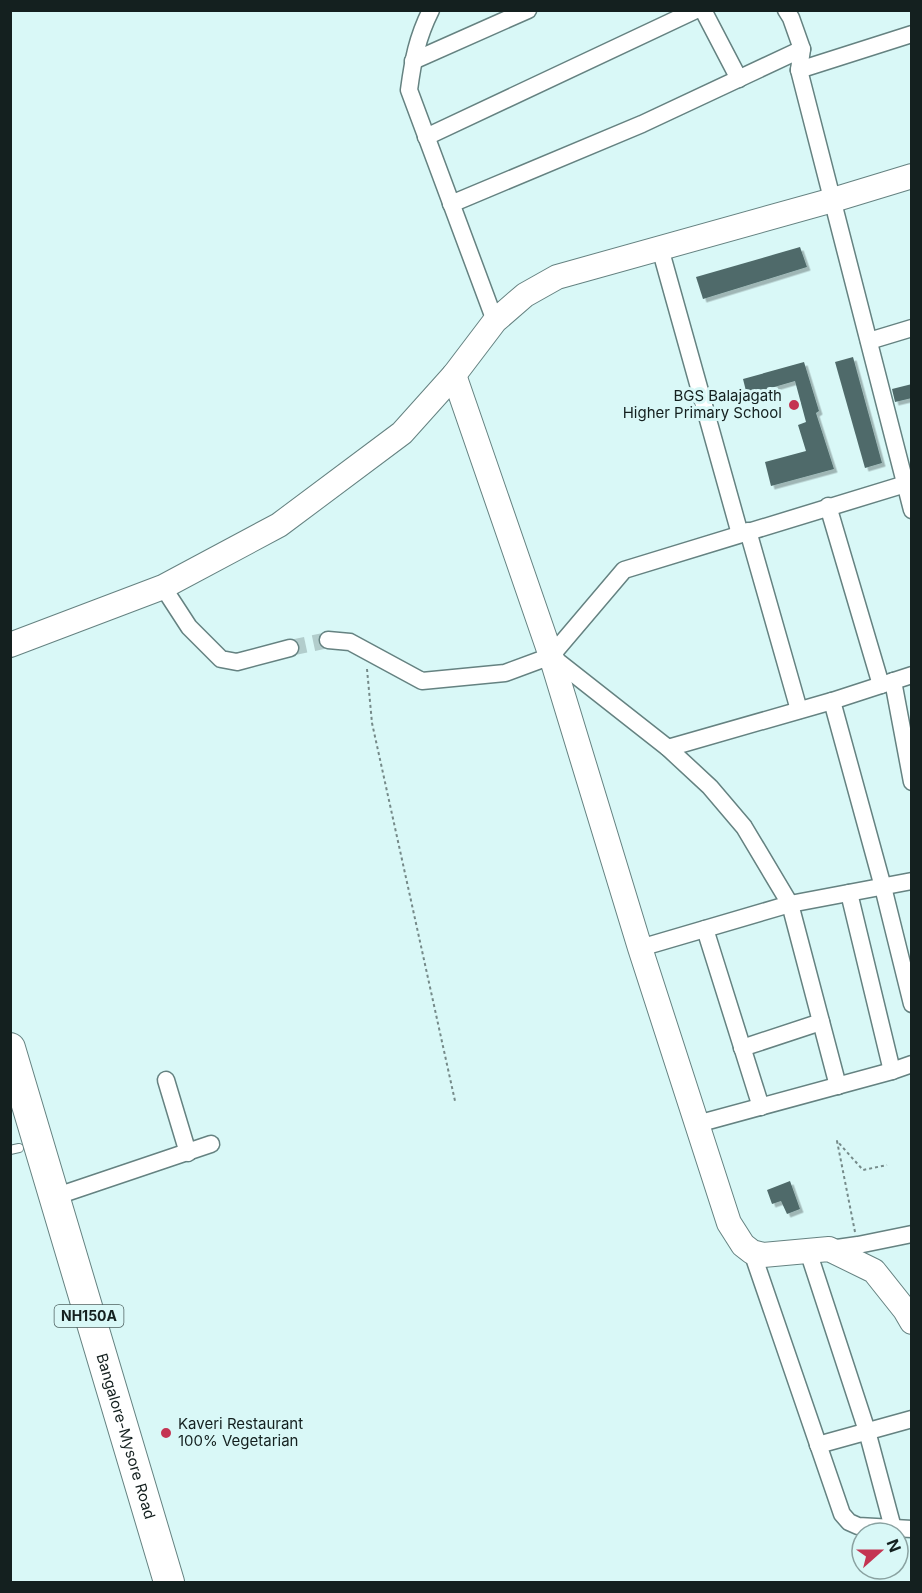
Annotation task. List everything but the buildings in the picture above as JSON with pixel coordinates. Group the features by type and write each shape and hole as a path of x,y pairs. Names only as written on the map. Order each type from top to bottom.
{"highway":[{"name":"Bangalore-Mysore Road","path":"13,1064 169,1582"},
{"name":"Bangalore-Mysore Road","path":"10,1119 15,1149 148,1582"}],"street":[{"path":"431,10 421,30 409,90 495,321"},
{"path":"413,61 528,10"},
{"path":"426,137 696,10"},
{"path":"703,10 739,79"},
{"path":"786,10 802,49 799,70 908,482 912,510"},
{"path":"799,70 912,34"},
{"path":"451,204 642,124 802,49"},
{"path":"10,645 163,587 279,525 402,433 454,375 495,321 525,295 557,277 912,176"},
{"path":"660,248 799,710"},
{"path":"869,341 912,328"},
{"path":"454,375 551,656 640,948 729,1224 743,1245 752,1252 763,1255 858,1245 912,1234"},
{"path":"327,640 350,642 422,681 505,672 551,656 624,570 908,482"},
{"path":"828,507 887,683 912,782"},
{"path":"163,587 189,627 221,659 237,662 290,648"},
{"path":"551,656 668,748 710,787 744,827 790,904 838,1086"},
{"path":"668,748 832,701 912,675"},
{"path":"832,701 912,1004"},
{"path":"640,948 790,904 912,880"},
{"path":"849,893 892,1071"},
{"path":"705,929 761,1107"},
{"path":"742,1048 821,1023"},
{"path":"697,1124 912,1064"},
{"path":"166,1080 188,1153"},
{"path":"54,1197 212,1144"},
{"path":"818,1250 874,1271 912,1322"},
{"path":"818,1250 890,1521"},
{"path":"752,1252 842,1514 850,1522"},
{"path":"818,1445 912,1419"}],"path":[{"path":"373,655 367,669 372,723 455,1101"},
{"path":"853,1223 837,1141 863,1170 887,1165"}],"tunnel":[{"path":"290,648 328,640"}],"place":[{"name":"BGS Balajagath Higher Primary School","path":"794,405"},
{"name":"Kaveri Restaurant 100% Vegetarian","path":"166,1433"}]}
